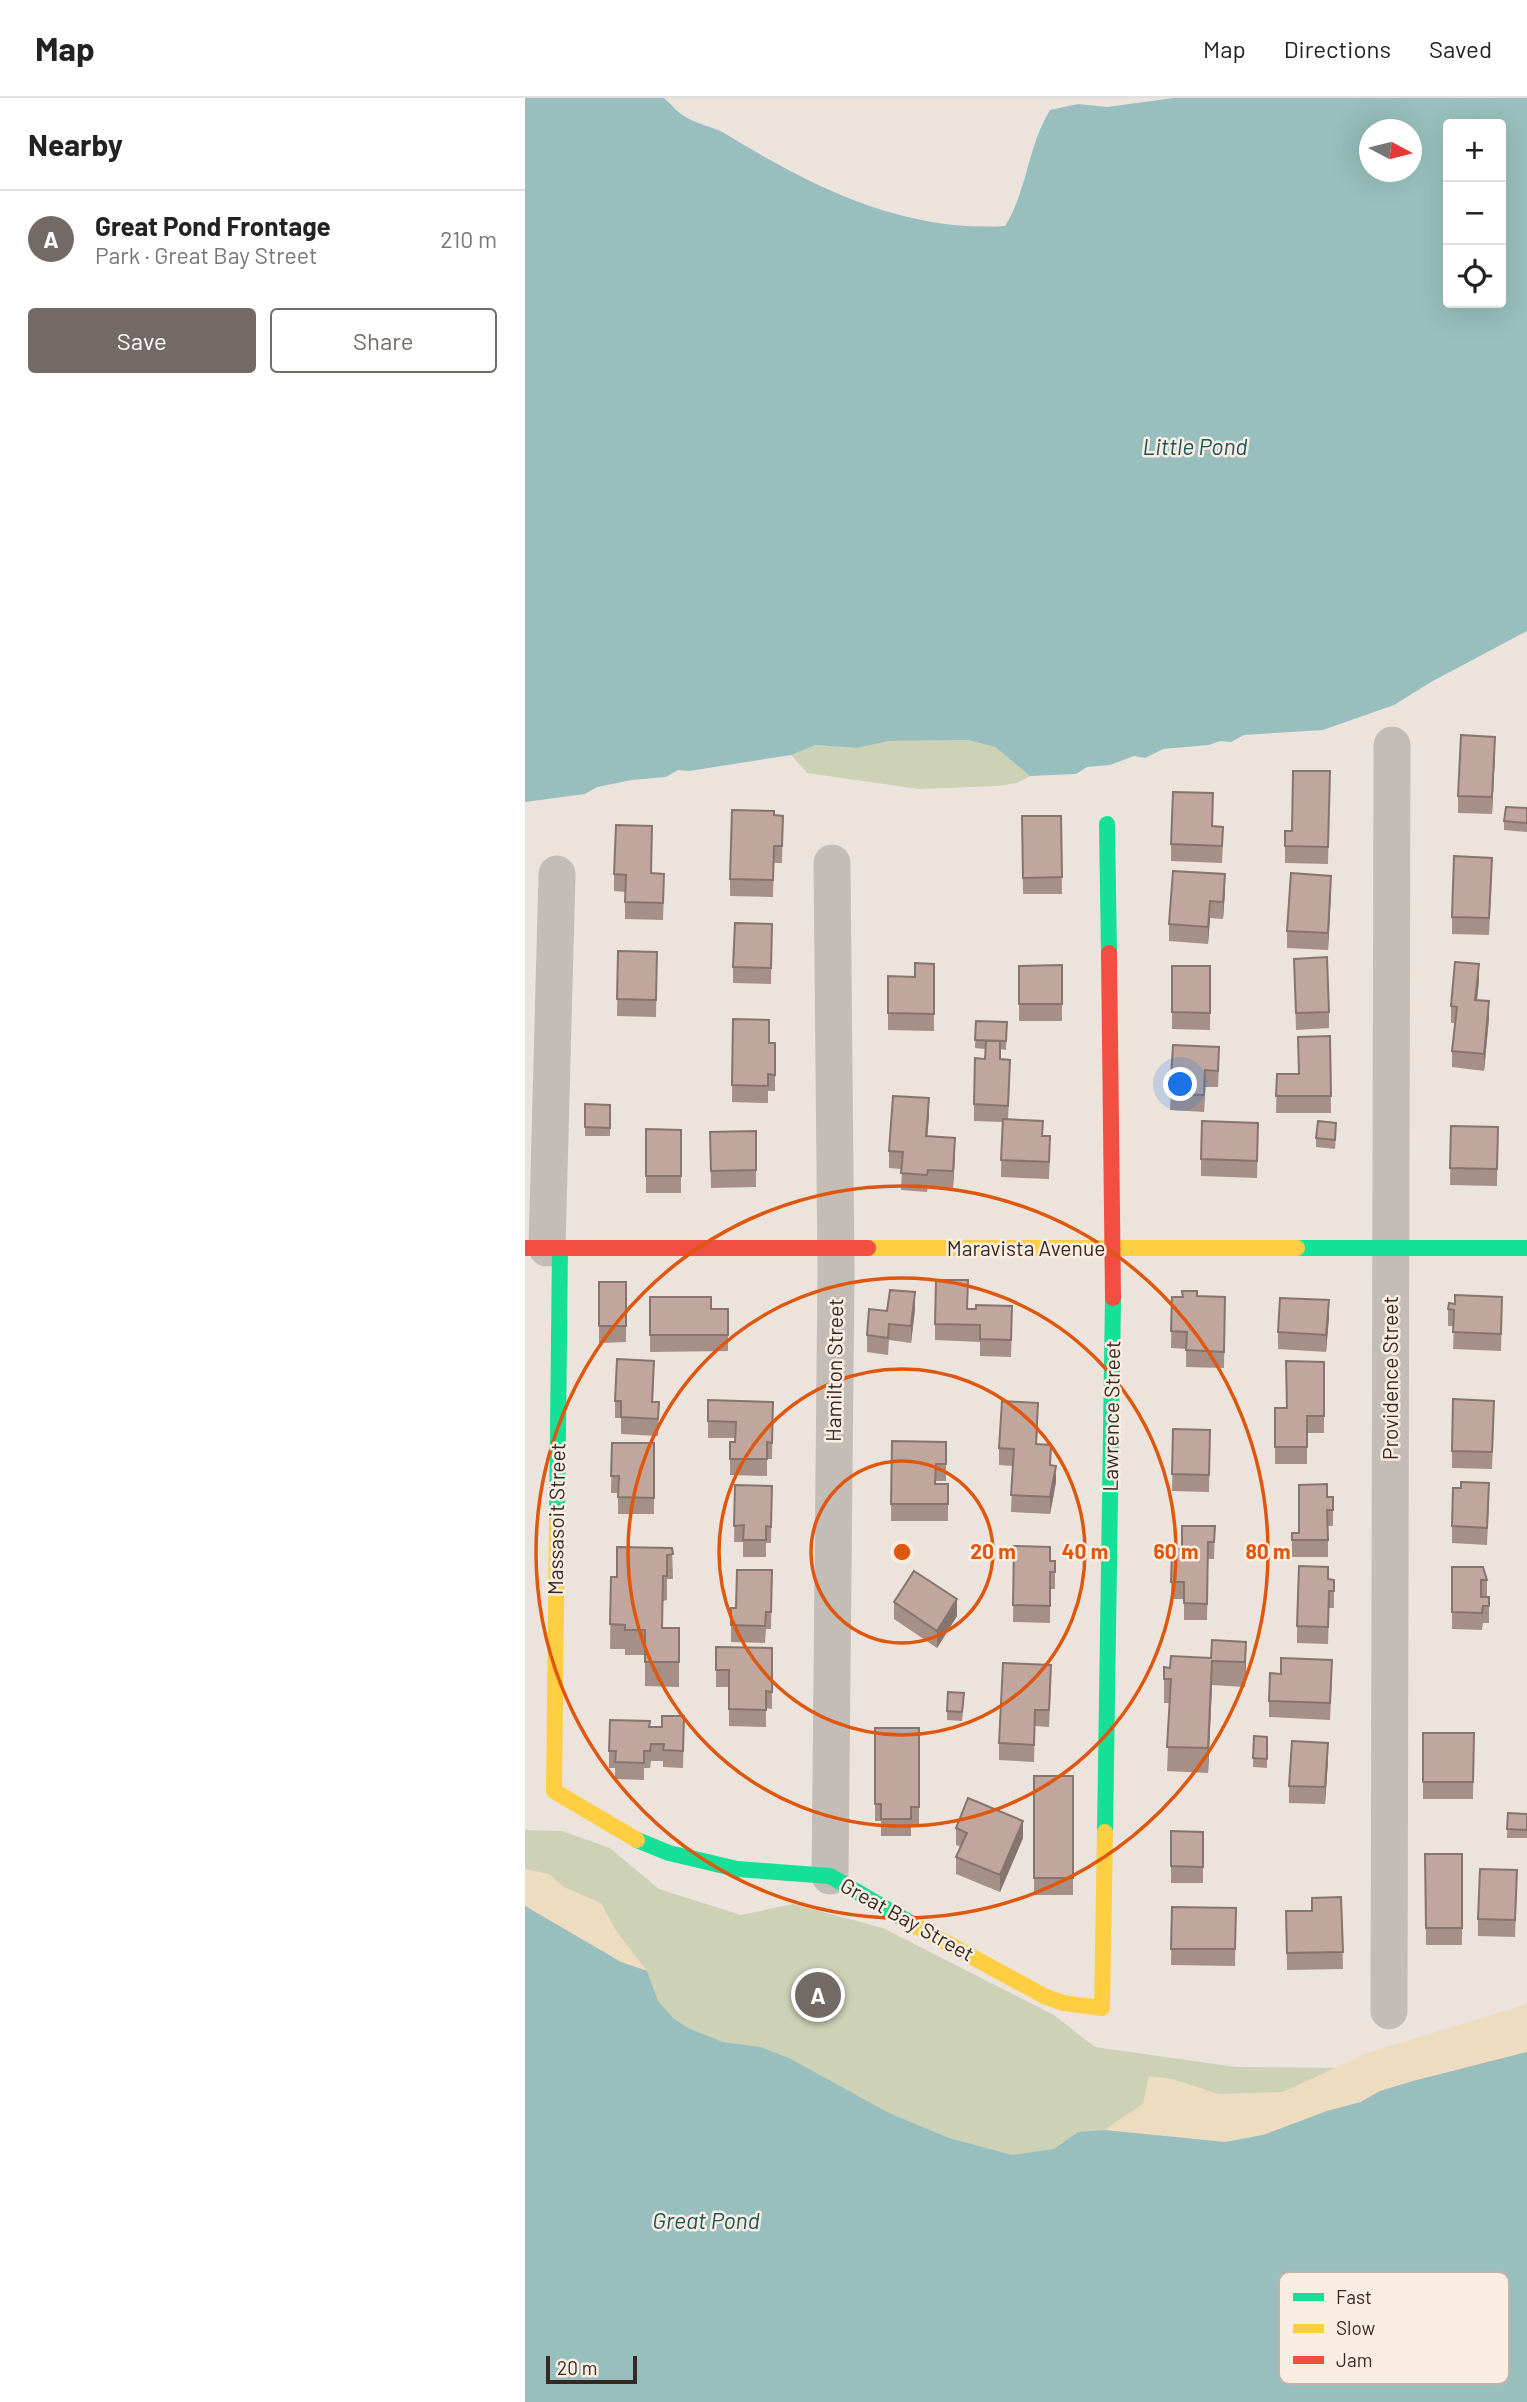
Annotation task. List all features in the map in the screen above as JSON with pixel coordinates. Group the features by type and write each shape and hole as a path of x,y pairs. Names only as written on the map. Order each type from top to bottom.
{"street":[{"name":"Providence Street","path":"1389,2011 1392,745"},
{"name":"Lawrence Street","path":"1102,2008 1114,1250 1107,824"},
{"name":"Hamilton Street","path":"830,1876 834,1248 832,863"},
{"name":"Massasoit Street","path":"554,1791 544,1248 557,874"},
{"name":"Maravista Avenue","path":"544,1248 1527,1248"},
{"name":"Great Bay Street","path":"554,1791 639,1841 669,1853 737,1869 830,1876 873,1903 1044,1996 1063,2003 1102,2008"}],"green space":[{"path":"968,740 995,747 1030,776 1017,783 997,786 919,789 807,773 791,755 816,745 857,748 889,741"},
{"path":"525,1830 562,1831 610,1848 659,1889 741,1915 793,1904 883,1928 1054,2015 1095,2047 1236,2067 1350,2068 1527,2011 1527,2079 1358,2129 927,2166 525,1935"}],"sand":[{"path":"525,1869 549,1874 564,1887 601,1903 617,1932 647,1971 621,1962 525,1906"},
{"path":"1527,2004 1527,2052 1380,2091 1361,2102 1327,2111 1263,2135 1225,2142 1104,2130 1143,2104 1149,2076 1172,2079 1219,2094 1283,2092 1367,2053"}],"water":[{"name":"Little Pond","path":"525,98 664,98 689,119 724,133 790,171 858,202 929,221 966,226 1005,226 1019,198 1042,124 1050,110 1078,104 1107,107 1174,98 1527,98 1527,631 1431,682 1394,705 1323,730 1244,735 1231,742 1220,741 1209,745 1163,749 1145,758 1134,756 1110,765 1087,767 1076,774 1030,776 995,747 968,740 889,741 857,748 816,745 791,755 689,771 678,770 666,777 597,787 585,794 525,802"},
{"name":"Great Pond","path":"525,1906 621,1962 647,1971 658,2001 674,2019 688,2028 723,2042 760,2047 789,2058 889,2113 949,2138 1012,2155 1054,2149 1078,2132 1104,2130 1225,2142 1263,2135 1327,2111 1361,2102 1380,2091 1527,2052 1527,2402 525,2402"}],"building":[{"path":"1461,735 1495,737 1492,797 1458,796"},
{"path":"1293,771 1330,771 1328,847 1285,846 1285,831 1292,831"},
{"path":"1173,792 1213,793 1212,826 1223,827 1222,846 1171,844"},
{"path":"1506,807 1527,808 1527,823 1504,821"},
{"path":"732,810 774,811 774,815 783,816 782,846 774,846 773,880 730,879"},
{"path":"1022,816 1061,816 1062,877 1023,878"},
{"path":"616,825 652,826 651,873 664,874 663,903 625,902 626,875 614,874"},
{"path":"1454,856 1492,858 1489,918 1452,917"},
{"path":"1173,871 1225,874 1223,902 1210,901 1208,927 1169,924"},
{"path":"1291,873 1331,876 1328,933 1287,931"},
{"path":"735,923 772,924 771,968 733,967"},
{"path":"618,951 657,952 656,1000 617,999"},
{"path":"1327,957 1329,1012 1296,1013 1294,959"},
{"path":"1455,962 1479,964 1475,1000 1489,1001 1484,1054 1452,1051 1457,1007 1451,1006"},
{"path":"915,963 934,964 934,1014 888,1013 888,976 915,977"},
{"path":"1062,965 1062,1004 1019,1004 1019,966"},
{"path":"1172,966 1210,966 1210,1013 1172,1012"},
{"path":"733,1019 769,1020 769,1043 775,1043 775,1075 768,1074 768,1086 732,1085"},
{"path":"976,1021 1007,1022 1006,1041 975,1040"},
{"path":"1330,1036 1331,1096 1276,1096 1277,1074 1299,1074 1298,1037"},
{"path":"986,1041 1000,1041 1000,1059 1010,1060 1008,1106 974,1104 975,1058 985,1059"},
{"path":"1173,1045 1219,1047 1218,1071 1205,1070 1204,1095 1170,1094"},
{"path":"893,1096 929,1098 926,1136 955,1138 953,1171 928,1170 927,1175 901,1173 903,1152 889,1151"},
{"path":"585,1104 610,1105 610,1128 585,1127"},
{"path":"1003,1119 1043,1121 1042,1136 1050,1136 1049,1162 1001,1160"},
{"path":"1202,1121 1258,1123 1257,1161 1201,1159"},
{"path":"1318,1121 1336,1123 1335,1140 1316,1138"},
{"path":"1451,1126 1498,1127 1497,1169 1450,1168"},
{"path":"646,1129 681,1130 681,1176 646,1176"},
{"path":"756,1131 756,1170 711,1171 710,1132"},
{"path":"936,1280 968,1280 967,1309 976,1309 976,1305 1012,1306 1011,1340 980,1339 980,1325 935,1324"},
{"path":"599,1282 626,1282 626,1326 599,1326"},
{"path":"890,1290 915,1292 911,1326 889,1324 888,1338 867,1335 869,1309 887,1311"},
{"path":"1182,1291 1197,1291 1197,1296 1225,1297 1224,1352 1186,1350 1187,1332 1171,1331 1172,1297 1183,1297"},
{"path":"1455,1295 1502,1297 1501,1334 1453,1332 1454,1310 1448,1309 1449,1303 1455,1304"},
{"path":"650,1297 711,1297 711,1309 728,1309 728,1335 650,1335"},
{"path":"1280,1298 1329,1300 1326,1335 1278,1332"},
{"path":"617,1359 654,1361 652,1402 659,1402 658,1419 621,1417 621,1401 615,1401"},
{"path":"1286,1361 1324,1362 1324,1416 1307,1416 1307,1447 1275,1447 1275,1408 1287,1408"},
{"path":"1453,1399 1494,1401 1492,1452 1452,1451"},
{"path":"708,1400 773,1402 772,1443 767,1442 767,1459 730,1459 730,1442 735,1442 736,1422 708,1421"},
{"path":"1002,1401 1038,1403 1036,1444 1051,1445 1050,1465 1056,1466 1050,1497 1011,1495 1014,1449 999,1448"},
{"path":"1173,1429 1210,1430 1209,1475 1172,1474"},
{"path":"892,1441 946,1442 946,1464 936,1464 935,1484 948,1484 948,1504 891,1504"},
{"path":"612,1443 654,1443 654,1498 618,1497 619,1476 611,1476"},
{"path":"1461,1482 1489,1483 1487,1528 1452,1526 1453,1488 1461,1488"},
{"path":"1327,1484 1327,1497 1333,1497 1333,1510 1327,1510 1328,1540 1292,1540 1292,1533 1299,1533 1299,1485"},
{"path":"735,1485 772,1486 771,1527 766,1526 766,1540 743,1540 744,1525 734,1526"},
{"path":"1182,1526 1215,1526 1214,1542 1208,1542 1207,1604 1184,1603 1184,1582 1171,1582 1172,1549 1182,1549"},
{"path":"1014,1546 1050,1547 1050,1561 1055,1561 1055,1572 1050,1572 1050,1606 1013,1605"},
{"path":"617,1547 672,1548 673,1554 667,1555 667,1576 663,1576 662,1628 679,1628 679,1662 645,1662 645,1630 625,1630 625,1625 610,1624 611,1577 617,1577"},
{"path":"1299,1566 1328,1567 1328,1579 1334,1580 1334,1591 1329,1591 1328,1627 1297,1626"},
{"path":"1452,1567 1483,1567 1487,1580 1481,1580 1481,1597 1489,1597 1489,1606 1483,1606 1482,1613 1452,1612"},
{"path":"737,1570 772,1570 771,1612 766,1612 765,1626 731,1625 731,1608 736,1608"},
{"path":"914,1571 957,1599 937,1631 894,1602"},
{"path":"1212,1640 1246,1642 1245,1662 1212,1661 1208,1748 1167,1747 1171,1679 1164,1679 1164,1667 1170,1668 1171,1656 1211,1658"},
{"path":"716,1647 772,1648 772,1692 766,1691 766,1710 729,1709 729,1670 716,1670"},
{"path":"1281,1658 1332,1660 1330,1703 1269,1701 1270,1673 1281,1674"},
{"path":"1003,1663 1051,1665 1049,1710 1035,1710 1034,1745 999,1743"},
{"path":"948,1692 964,1693 962,1712 947,1711"},
{"path":"662,1716 684,1716 683,1751 663,1750 664,1744 651,1744 650,1751 644,1751 644,1763 615,1762 616,1751 609,1751 610,1720 650,1721 649,1727 662,1727"},
{"path":"875,1728 919,1728 919,1807 911,1807 911,1819 881,1819 881,1804 875,1804"},
{"path":"1423,1733 1474,1733 1473,1782 1423,1782"},
{"path":"1254,1736 1267,1737 1267,1759 1253,1758"},
{"path":"1292,1741 1328,1743 1325,1787 1289,1786"},
{"path":"1034,1776 1073,1776 1073,1878 1034,1878"},
{"path":"968,1798 1023,1821 1000,1875 956,1857 967,1833 956,1828"},
{"path":"1508,1813 1527,1814 1527,1830 1507,1829"},
{"path":"1171,1831 1203,1832 1203,1867 1171,1866"},
{"path":"1425,1854 1462,1854 1462,1928 1426,1928"},
{"path":"1480,1869 1517,1870 1515,1920 1478,1919"},
{"path":"1341,1897 1343,1952 1287,1953 1286,1911 1312,1911 1312,1898"},
{"path":"1172,1907 1236,1908 1235,1949 1171,1949"}],"traffic: fast":[{"path":"1107,824 1109,953"},
{"path":"557,1521 560,1248"},
{"path":"1297,1248 1527,1248"},
{"path":"1105,1832 1113,1298"},
{"path":"637,1840 669,1853 737,1869 830,1876 914,1925"}],"traffic: slow":[{"path":"868,1248 1297,1248"},
{"path":"557,1521 554,1791 637,1840"},
{"path":"914,1925 1044,1996 1063,2003 1102,2008 1105,1832"}],"traffic: jam":[{"path":"1109,953 1113,1298"},
{"path":"525,1248 868,1248"}],"place":[{"name":"Great Pond Frontage","path":"818,1995"}]}
